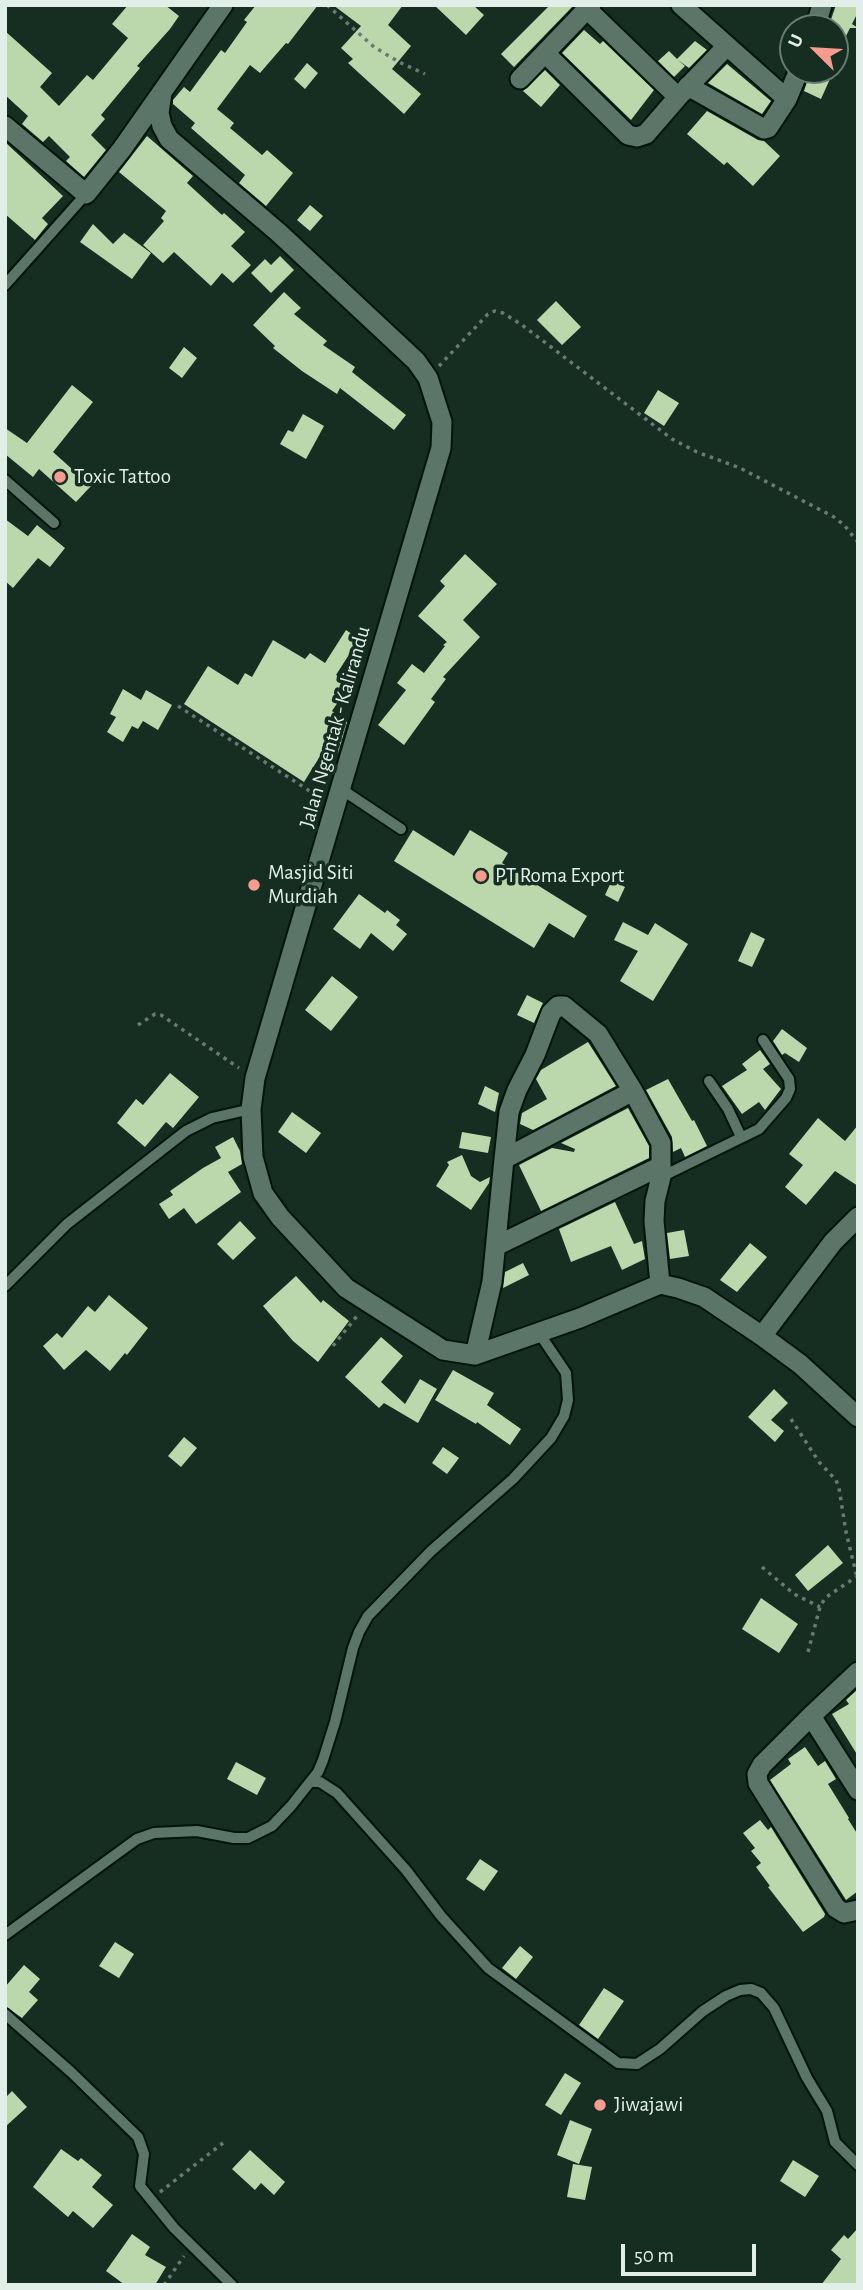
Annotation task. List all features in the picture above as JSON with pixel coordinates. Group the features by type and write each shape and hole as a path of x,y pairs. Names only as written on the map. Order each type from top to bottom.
{"street":[{"path":"5,126 86,194 162,93 223,5"},
{"path":"681,5 787,99"},
{"path":"520,79 589,7 683,91 764,129 768,128 787,99 793,84"},
{"path":"545,53 628,135 637,137 646,134 727,46"},
{"name":"Jalan Ngentak - Kalirandu","path":"162,93 159,113 169,139 279,233 416,361 428,378 442,422 441,448 255,1079 251,1109 253,1157 263,1193 279,1217 346,1288 443,1350 475,1355 580,1318 660,1284"},
{"path":"475,1355 492,1282 509,1112 551,1013 558,1006 564,1006 598,1034 661,1143 661,1172 654,1221 660,1284 704,1297 800,1364 858,1417"},
{"path":"504,1159 633,1091"},
{"path":"496,1246 661,1172"},
{"path":"762,1336 833,1242 858,1216"},
{"path":"858,1672 762,1765 757,1774 758,1783 836,1908 844,1913 858,1910"},
{"path":"811,1716 858,1790"}],"lane":[{"path":"5,285 86,194"},
{"path":"5,480 54,523"},
{"path":"338,799 401,829"},
{"path":"661,1172 759,1129 786,1098 790,1088 789,1079 763,1041"},
{"path":"709,1081 741,1137"},
{"path":"5,1286 67,1224 186,1131 212,1118 251,1109"},
{"path":"5,1935 137,1839 154,1833 197,1831 248,1838 272,1826 291,1806 318,1772 323,1760 353,1648 368,1616 431,1551 513,1479 551,1438 564,1416 568,1400 566,1373 539,1333"},
{"path":"310,1782 325,1784 337,1793 488,1968 618,2063 637,2064 660,2049 702,2011 726,1996 751,1989 761,1993 774,2008 807,2078 827,2111 835,2142 858,2165"},
{"path":"5,2014 71,2072 138,2137 144,2154 140,2186 192,2246 232,2285"}],"path":[{"path":"327,5 374,47 425,74"},
{"path":"428,378 488,314 495,311 502,313 522,325 673,439 697,452 740,468 834,517 844,524 858,542"},
{"path":"178,706 296,780 338,799"},
{"path":"138,1025 155,1014 161,1015 255,1079"},
{"path":"333,1346 370,1301"},
{"path":"791,1419 839,1488 857,1576 828,1594 820,1607 808,1652"},
{"path":"762,1567 794,1594 820,1607"},
{"path":"151,2201 223,2143"},
{"path":"164,2285 192,2246"}],"building":[{"path":"128,5 165,5 179,16 101,115 105,119 91,135 106,150 84,177 66,161 70,157 49,136 43,142 22,124 28,116 5,95 5,31 52,73 40,87 59,106 87,75 93,80 128,38 112,24"},
{"path":"256,5 318,5 288,44 286,43 260,73 250,65 217,109 234,123 230,128 262,155 267,150 293,173 266,206 239,183 245,175 191,128 195,123 173,104 173,100 184,87 190,92 221,50 225,53"},
{"path":"333,5 403,5 388,25 411,46 392,69 421,94 404,114 348,63 353,59 341,48 361,26"},
{"path":"434,5 473,5 484,15 466,35"},
{"path":"550,5 574,5 514,67 501,54"},
{"path":"836,5 858,5 858,12 852,24 858,28 849,30 849,14 833,14"},
{"path":"584,30 600,44 603,41 654,90 631,120 562,53"},
{"path":"695,41 707,50 689,68 678,60 685,66 674,77 658,61 669,51 677,59"},
{"path":"307,63 318,73 305,89 294,79"},
{"path":"727,64 771,101 762,114 708,83"},
{"path":"545,70 560,85 541,107 523,91"},
{"path":"806,84 828,84 821,99 804,91"},
{"path":"707,111 764,141 780,156 753,186 727,162 724,165 687,134"},
{"path":"147,136 193,176 187,183 245,232 231,246 251,265 233,283 222,273 211,286 174,252 163,263 143,245 164,221 161,218 166,211 119,172"},
{"path":"5,142 63,196 42,218 48,224 35,240 5,214"},
{"path":"310,205 323,216 310,231 297,220"},
{"path":"93,224 113,244 124,233 151,253 132,279 80,242"},
{"path":"280,256 294,270 271,293 251,273 265,259 271,265"},
{"path":"284,292 301,308 294,314 327,341 323,345 355,367 352,372 406,415 394,430 340,388 337,394 302,371 273,348 275,346 253,325"},
{"path":"556,301 581,327 562,345 537,320"},
{"path":"184,347 197,358 182,378 169,368"},
{"path":"72,385 93,402 53,452 91,486 76,502 39,469 33,477 5,454 5,428 27,443"},
{"path":"658,390 679,403 664,426 644,413"},
{"path":"303,414 324,426 306,459 280,444 288,430 293,432"},
{"path":"5,519 28,536 37,525 65,548 50,567 38,558 13,588 5,581"},
{"path":"465,554 497,584 463,620 480,637 443,677 446,679 431,699 435,702 404,745 378,725 406,690 397,683 412,664 424,673 445,646 443,645 447,642 418,616 445,586 440,581"},
{"path":"346,630 359,639 336,675 350,684 332,711 347,722 338,753 327,745 304,782 184,704 208,666 238,685 245,673 252,677 273,640 305,659 310,653 325,663"},
{"path":"123,689 141,700 146,690 172,705 158,730 143,721 138,729 132,726 123,742 107,732 116,717 110,714"},
{"name":"PT Roma Export","path":"413,830 454,856 470,830 508,853 502,863 587,916 574,938 549,923 534,948 394,861"},
{"path":"612,880 625,887 618,902 605,895"},
{"path":"359,894 385,913 387,910 400,920 396,925 407,934 393,951 371,933 360,949 333,929"},
{"path":"623,922 648,935 655,923 688,944 653,1001 620,981 638,951 614,940"},
{"path":"751,932 765,939 752,967 738,961"},
{"path":"332,976 358,997 331,1031 305,1010"},
{"path":"527,995 543,1003 534,1023 517,1015"},
{"path":"782,1029 807,1048 799,1062 785,1053 782,1055 773,1041"},
{"path":"588,1042 616,1086 533,1130 520,1124 522,1113 547,1099 536,1079 541,1070"},
{"path":"760,1050 770,1064 763,1069 781,1089 765,1110 759,1102 742,1114 722,1086 747,1070 742,1064"},
{"path":"170,1073 199,1097 173,1128 166,1122 145,1147 117,1123 136,1099 143,1105"},
{"path":"668,1079 707,1146 685,1157 681,1148 673,1152 672,1137 646,1090"},
{"path":"485,1086 499,1093 495,1112 478,1104"},
{"path":"628,1108 649,1146 649,1158 541,1211 519,1165 552,1148 574,1152 575,1149 561,1143"},
{"path":"292,1112 321,1133 306,1153 278,1132"},
{"path":"818,1118 845,1141 858,1125 858,1186 835,1171 806,1205 785,1187 803,1165 789,1154"},
{"path":"462,1132 491,1137 488,1153 459,1148"},
{"path":"233,1137 240,1151 242,1164 228,1172 241,1192 196,1224 184,1208 169,1219 159,1204 173,1195 170,1191 221,1158 215,1147"},
{"path":"462,1155 471,1176 480,1182 490,1177 489,1183 471,1210 436,1186 449,1165 447,1162"},
{"path":"615,1202 634,1244 642,1241 645,1259 622,1270 611,1246 571,1262 559,1229"},
{"path":"240,1221 256,1238 233,1260 217,1244"},
{"path":"684,1230 689,1256 670,1259 667,1233"},
{"path":"750,1243 767,1257 737,1292 720,1280"},
{"path":"523,1263 529,1275 503,1288 505,1272"},
{"path":"296,1276 321,1303 323,1300 349,1321 318,1362 293,1341 263,1306"},
{"path":"109,1295 148,1328 127,1355 125,1353 110,1371 86,1350 64,1370 43,1346 57,1333 62,1338 88,1306 95,1312"},
{"path":"381,1337 403,1356 381,1382 405,1404 420,1379 437,1389 418,1423 384,1403 379,1408 345,1377"},
{"path":"453,1370 494,1393 487,1405 521,1429 510,1445 477,1422 476,1424 435,1400"},
{"path":"774,1389 788,1403 771,1420 784,1431 775,1442 748,1417"},
{"path":"184,1437 197,1448 181,1467 168,1456"},
{"path":"443,1447 459,1458 447,1474 432,1463"},
{"path":"828,1545 843,1563 808,1591 795,1575"},
{"path":"761,1598 798,1624 779,1653 742,1629"},
{"path":"858,1689 858,1756 832,1714 849,1704 846,1700"},
{"path":"805,1747 818,1766 825,1761 836,1779 828,1784 858,1835 858,1891 846,1900 770,1780 791,1764 788,1759"},
{"path":"236,1762 266,1778 257,1795 227,1779"},
{"path":"760,1820 768,1830 771,1827 825,1914 803,1932 756,1867 761,1863 751,1851 755,1848 743,1833"},
{"path":"480,1859 498,1871 484,1891 466,1879"},
{"path":"115,1942 134,1954 119,1978 99,1966"},
{"path":"520,1946 533,1957 516,1979 502,1968"},
{"path":"24,1965 40,1979 29,1992 38,2000 22,2018 5,2006 5,1987"},
{"path":"604,1988 624,2001 598,2039 579,2025"},
{"path":"565,2073 581,2083 561,2115 545,2105"},
{"path":"12,2091 27,2107 5,2127 5,2098"},
{"path":"570,2120 592,2129 579,2164 557,2155"},
{"path":"61,2149 78,2161 81,2158 102,2175 92,2187 113,2205 93,2228 73,2211 68,2217 33,2187"},
{"path":"250,2150 285,2182 274,2195 261,2183 255,2190 232,2169"},
{"path":"793,2160 819,2176 805,2197 780,2181"},
{"path":"573,2164 592,2167 585,2200 567,2197"},
{"path":"858,2228 858,2281 854,2285 821,2285 841,2259 831,2250 844,2235 848,2239"},
{"path":"132,2234 150,2247 145,2255 166,2267 155,2285 125,2285 106,2271"}],"place":[{"name":"Toxic Tattoo","path":"60,477"},
{"name":"PT Roma Export","path":"481,876"},
{"name":"Masjid Siti Murdiah","path":"254,885"},
{"name":"Jiwajawi","path":"600,2105"}]}
